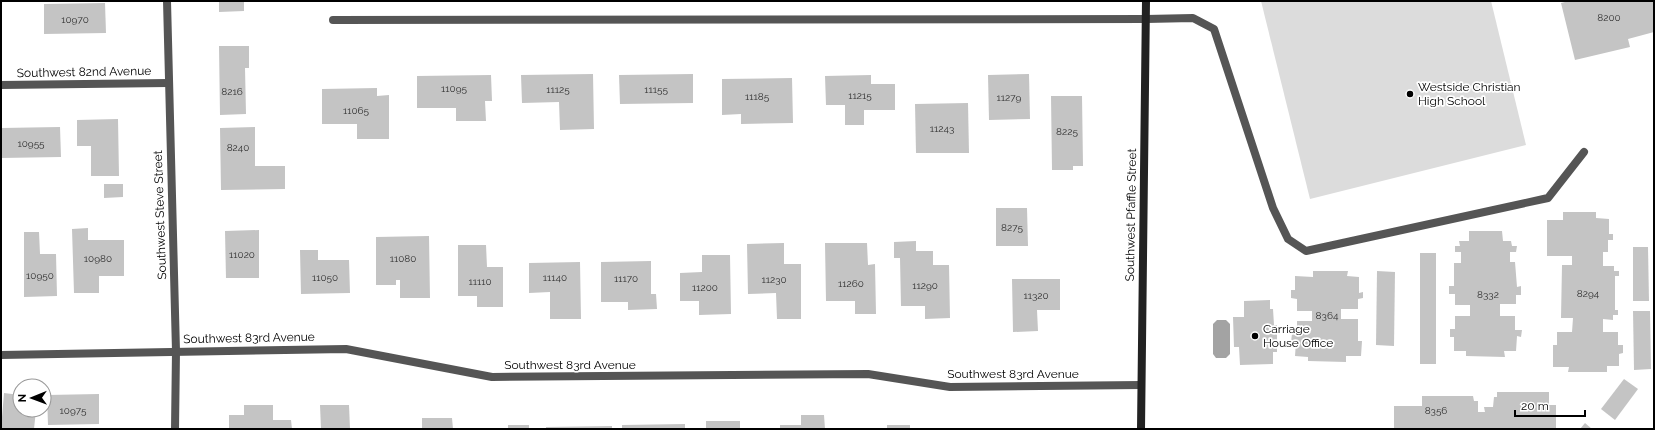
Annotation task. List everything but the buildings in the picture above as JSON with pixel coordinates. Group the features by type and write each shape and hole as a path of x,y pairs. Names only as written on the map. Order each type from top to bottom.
{"street":[{"name":"Southwest Steve Street","path":"166,1 176,351 176,429"},
{"name":"Southwest Pfaffle Street","path":"1141,429 1146,1"},
{"path":"333,20 1193,18 1214,28 1273,208 1288,239 1306,251 1548,198 1584,152"},
{"name":"Southwest 82nd Avenue","path":"1,85 168,83"},
{"name":"Southwest 83rd Avenue","path":"1,355 346,349 492,377 868,374 950,387 1141,385"}],"shaded area":[{"path":"1261,1 1491,1 1526,145 1310,199"},
{"path":"1217,320 1226,320 1230,324 1230,354 1226,358 1216,358 1213,354 1213,324"}],"place":[{"name":"Westside Christian High School","path":"1410,94"},
{"name":"Carriage House Office","path":"1255,336"}]}
